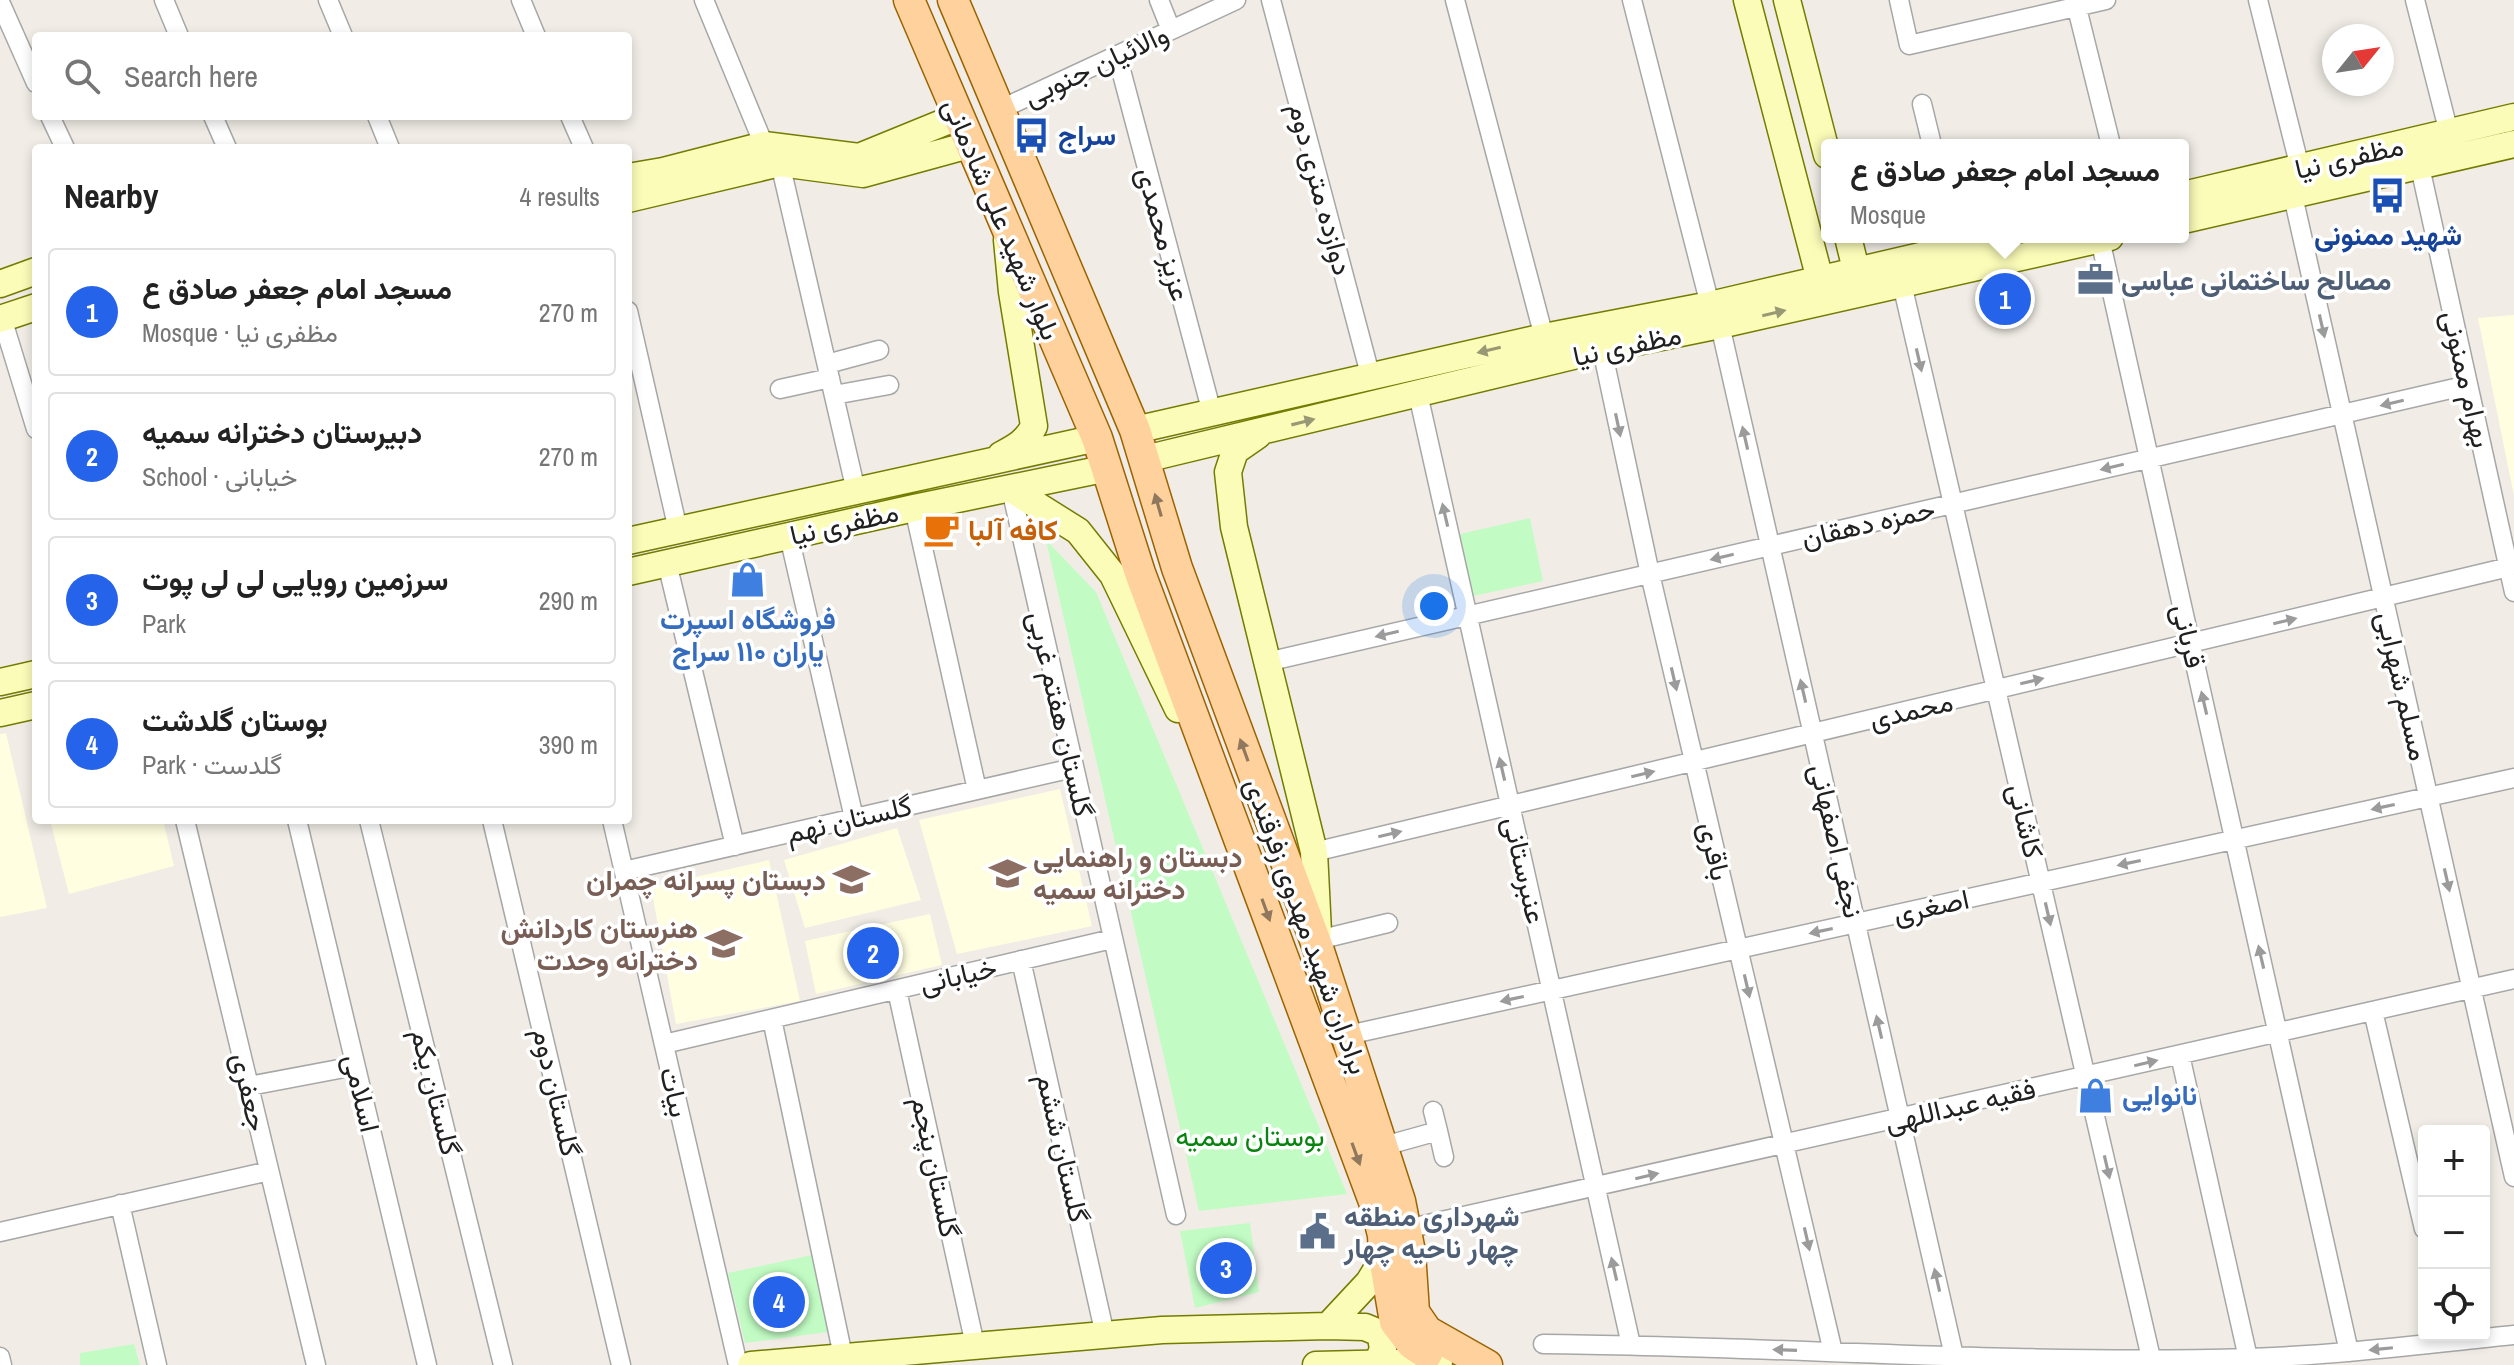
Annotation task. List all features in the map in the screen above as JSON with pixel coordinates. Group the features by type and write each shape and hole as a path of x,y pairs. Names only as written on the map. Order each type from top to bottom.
{"main road":[{"name":"بلوار شهید علی شادمانی","path":"909,0 1108,468"},
{"name":"بلوار شهید علی شادمانی","path":"953,0 1145,459"},
{"path":"1747,0 1822,290"},
{"path":"1787,0 1823,139"},
{"name":"مظفری نیا","path":"2189,194 2514,117"},
{"path":"632,176 773,152 859,157 963,131"},
{"name":"مظفری نیا","path":"2189,219 2514,144"},
{"path":"632,198 773,152"},
{"path":"990,462 1021,444 1034,426 1012,292 1007,232"},
{"path":"1849,243 1859,282"},
{"name":"مظفری نیا","path":"1145,459 1602,349 1715,315 1859,282 1953,243"},
{"name":"مظفری نیا","path":"1859,282 1902,284 2083,243"},
{"path":"0,284 32,272"},
{"path":"1,318 32,308"},
{"name":"مظفری نیا","path":"1135,430 1544,337 1715,315"},
{"path":"1097,438 1135,430"},
{"path":"1262,432 1235,451 1228,472 1234,527 1314,852 1318,944"},
{"name":"مظفری نیا","path":"632,540 1097,438"},
{"path":"1108,468 1145,459"},
{"name":"برادران شهید مهدوی زفرقندی","path":"1145,459 1177,568 1318,944 1384,1146 1406,1229 1411,1294 1418,1321 1427,1331 1487,1365"},
{"name":"مظفری نیا","path":"632,571 1108,468"},
{"name":"برادران شهید مهدوی زفرقندی","path":"1108,468 1140,573 1376,1207 1395,1322 1412,1344 1442,1363"},
{"path":"1011,489 1078,531 1113,575 1238,833"},
{"path":"1140,573 1137,547 1140,540 1147,537 1153,537 1160,543 1177,568"},
{"path":"0,682 32,675"},
{"path":"0,713 32,706"},
{"path":"1328,1326 1360,1293 1384,1257"},
{"path":"751,1365 1162,1330 1328,1326 1365,1327 1377,1332 1383,1349 1373,1365"},
{"path":"1316,1365 1442,1363"}],"street":[{"path":"164,0 177,32"},
{"path":"328,0 341,32"},
{"path":"521,0 534,32"},
{"path":"704,0 773,152 856,491"},
{"path":"1159,0 1171,30"},
{"name":"والائیان جنوبی","path":"999,110 1236,0"},
{"name":"دوازده متری دوم","path":"1271,0 1371,378"},
{"path":"1455,0 1544,337"},
{"name":"نجفی اصفهانی","path":"1632,0 1715,315 1770,546 1954,1356"},
{"path":"1899,0 1909,45 2076,4 2106,0"},
{"path":"2258,0 2300,168"},
{"path":"2415,0 2449,133"},
{"path":"0,2 32,74"},
{"path":"2076,4 2110,139"},
{"name":"عزیز محمدی","path":"1117,55 1212,413"},
{"path":"1922,104 1931,139"},
{"path":"52,120 63,144"},
{"path":"215,120 225,144"},
{"path":"379,120 388,144"},
{"path":"572,120 582,144"},
{"name":"بهرام ممنونی","path":"2420,167 2514,592"},
{"name":"مسلم شهرابی","path":"2293,196 2514,1177"},
{"name":"قربانی","path":"2106,243 2149,459 2349,1352"},
{"name":"کاشانی","path":"1902,284 2151,1358"},
{"path":"1,318 32,416"},
{"path":"632,329 678,530"},
{"name":"باقری","path":"1602,349 1650,574 1833,1352"},
{"path":"830,379 879,350"},
{"path":"780,389 830,379 889,385"},
{"name":"حمزه دهقان","path":"1267,662 2468,385"},
{"name":"عنبرستانی","path":"1418,394 1631,1345"},
{"name":"گلستان هفتم غربی","path":"1011,489 1176,1215"},
{"path":"914,508 977,790"},
{"path":"789,536 854,818"},
{"path":"667,563 735,846"},
{"name":"محمدی","path":"1314,852 2509,567"},
{"name":"گلستان نهم","path":"624,871 1073,768"},
{"name":"اصغری","path":"1348,1035 2514,778"},
{"name":"جعفری","path":"186,824 316,1365"},
{"name":"اسلامی","path":"298,824 427,1365"},
{"name":"گلستان یکم","path":"370,824 503,1365"},
{"name":"گلستان دوم","path":"493,824 621,1365"},
{"name":"بیات","path":"613,824 738,1365"},
{"path":"1318,944 1388,923"},
{"name":"خیابانی","path":"664,1044 1112,939"},
{"name":"گلستان ششم","path":"1021,960 1105,1335"},
{"name":"فقیه عبداللهی","path":"1406,1229 2514,979"},
{"name":"گلستان پنجم","path":"897,990 975,1345"},
{"path":"2373,1011 2418,1203"},
{"path":"772,1019 843,1356"},
{"path":"2180,1055 2248,1358"},
{"path":"249,1086 355,1066"},
{"path":"1433,1111 1444,1157"},
{"path":"1384,1146 1438,1131"},
{"path":"0,1232 269,1171"},
{"path":"120,1204 157,1365"},
{"path":"2490,1336 2514,1335"},
{"path":"1543,1344 1954,1356 2248,1358 2349,1352 2428,1341"},
{"path":"0,1357 2,1365"}],"shaded area":[{"path":"2514,315 2514,496 2478,318"},
{"path":"6,733 47,908 0,917 0,734"},
{"name":"دبستان و راهنمایی دخترانه سمیه","path":"1060,789 1092,926 957,954 919,820"},
{"path":"51,824 164,824 174,866 69,894"},
{"name":"دبستان پسرانه چمران","path":"897,828 921,900 805,928 784,860"},
{"name":"هنرستان کاردانش دخترانه وحدت","path":"769,860 800,1001 676,1024 651,887"},
{"path":"930,914 942,965 816,994 805,941"}],"green space":[{"path":"1530,518 1543,581 1473,596 1460,534"},
{"name":"بوستان سمیه","path":"1046,540 1096,592 1347,1194 1199,1211"},
{"path":"1250,1223 1259,1292 1195,1308 1180,1231"},
{"path":"812,1255 828,1332 745,1343 728,1273"},
{"path":"134,1344 140,1365 80,1365 80,1353"}],"place":[{"name":"سراج","path":"1032,135"},
{"name":"شهید ممنونی","path":"2388,195"},
{"name":"مصالح ساختمانی عباسی","path":"2095,280"},
{"name":"مسجد امام جعفر صادق ع","path":"2005,299"},
{"name":"کافه آلبا","path":"942,530"},
{"name":"فروشگاه اسپرت یاران ۱۱۰ سراج","path":"748,579"},
{"name":"دبستان و راهنمایی دخترانه سمیه","path":"1007,873"},
{"name":"دبستان پسرانه چمران","path":"852,880"},
{"name":"هنرستان کاردانش دخترانه وحدت","path":"724,944"},
{"name":"دبیرستان دخترانه سمیه","path":"873,953"},
{"name":"نانوایی","path":"2096,1095"},
{"name":"شهرداری منطقه چهار ناحیه چهار","path":"1318,1232"},
{"name":"سرزمین رویایی لی لی پوت","path":"1226,1268"},
{"name":"بوستان گلدشت","path":"779,1302"}]}
